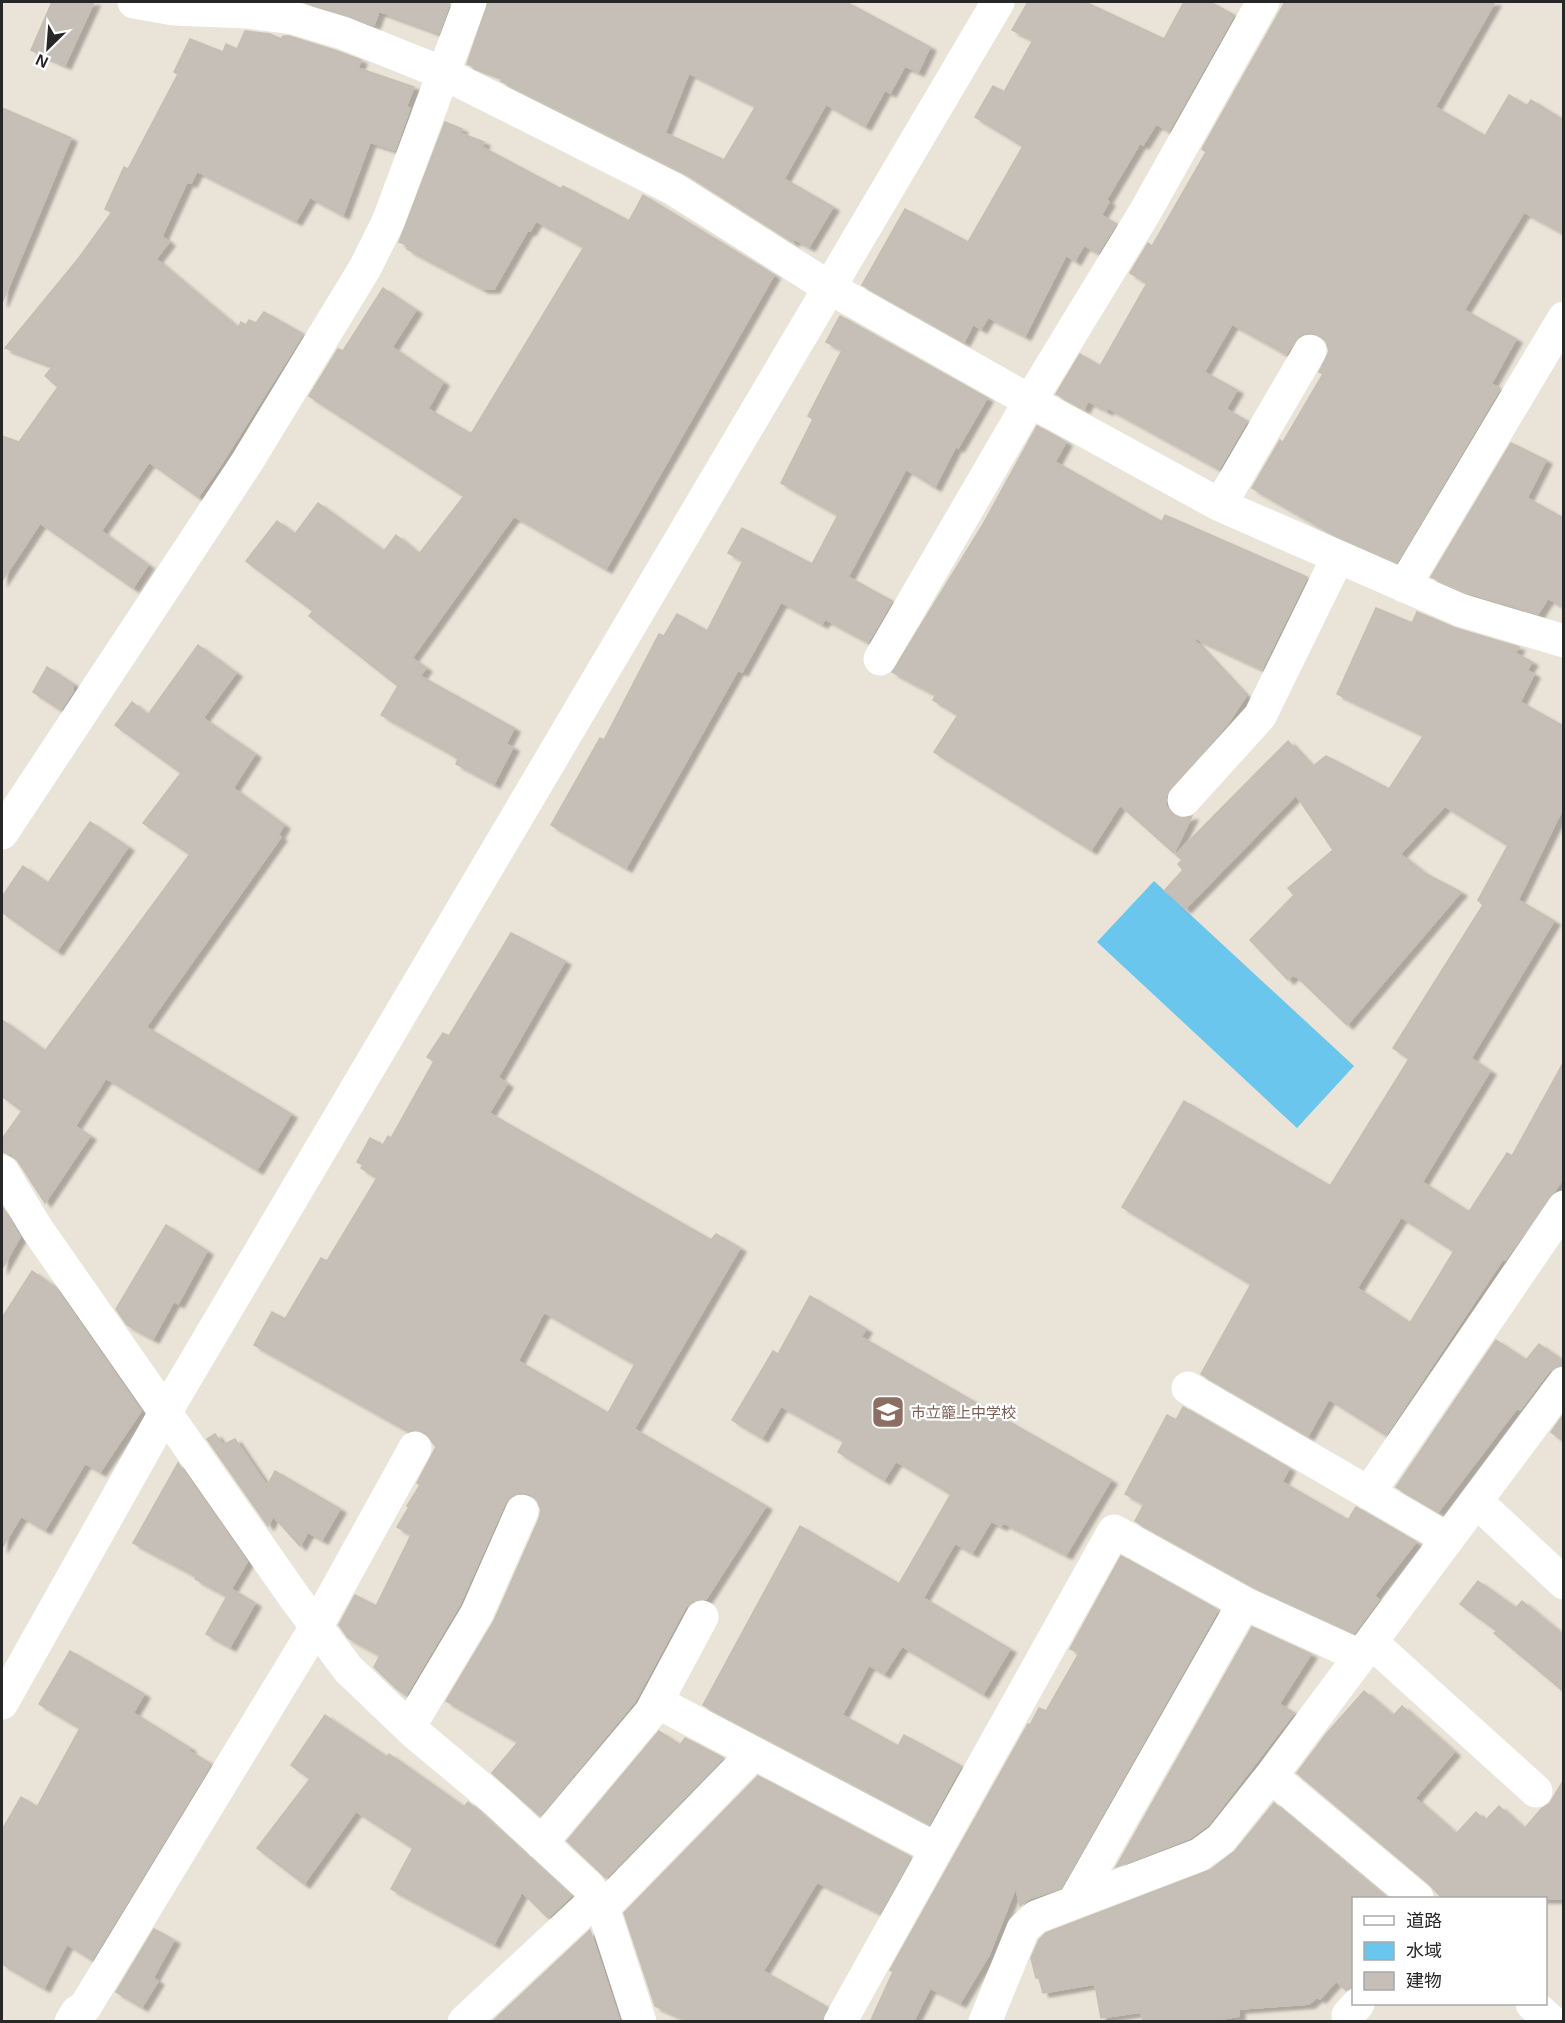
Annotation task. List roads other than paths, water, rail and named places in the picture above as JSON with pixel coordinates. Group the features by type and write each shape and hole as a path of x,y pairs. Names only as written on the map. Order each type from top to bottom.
{"street":[{"path":"134,2 174,9 212,6 293,18 343,33 443,73 674,189 830,288 1220,505 1460,610 1563,641"},
{"path":"2,833 247,462 365,268 388,222 470,2"},
{"path":"2,1703 165,1413 998,2"},
{"path":"880,659 1030,401 1145,212 1263,2"},
{"path":"1404,586 1563,318"},
{"path":"1220,505 1310,351"},
{"path":"1184,801 1260,716 1338,557"},
{"path":"2,1171 37,1229 348,1670 588,1886 600,1903 640,2022"},
{"path":"1370,1491 1563,1207"},
{"path":"985,2022 1023,1929 1036,1917 1199,1855 1221,1839 1271,1776 1563,1383"},
{"path":"1188,1388 1370,1491 1448,1539"},
{"path":"78,2014 316,1626 415,1448"},
{"path":"1476,1501 1563,1583"},
{"path":"409,1727 477,1613 522,1511"},
{"path":"840,2022 1114,1531 1244,1603 1365,1649 1536,1791"},
{"path":"1074,1902 1244,1603"},
{"path":"542,1843 651,1712 702,1617"},
{"path":"657,1702 936,1849"},
{"path":"464,2022 600,1903 754,1753"},
{"path":"1271,1776 1415,1897"},
{"path":"1533,2005 1552,2022"}],"water":[{"path":"1154,881 1354,1066 1297,1128 1097,942"}],"place":[{"name":"市立籠上中学校","path":"888,1412"}]}
